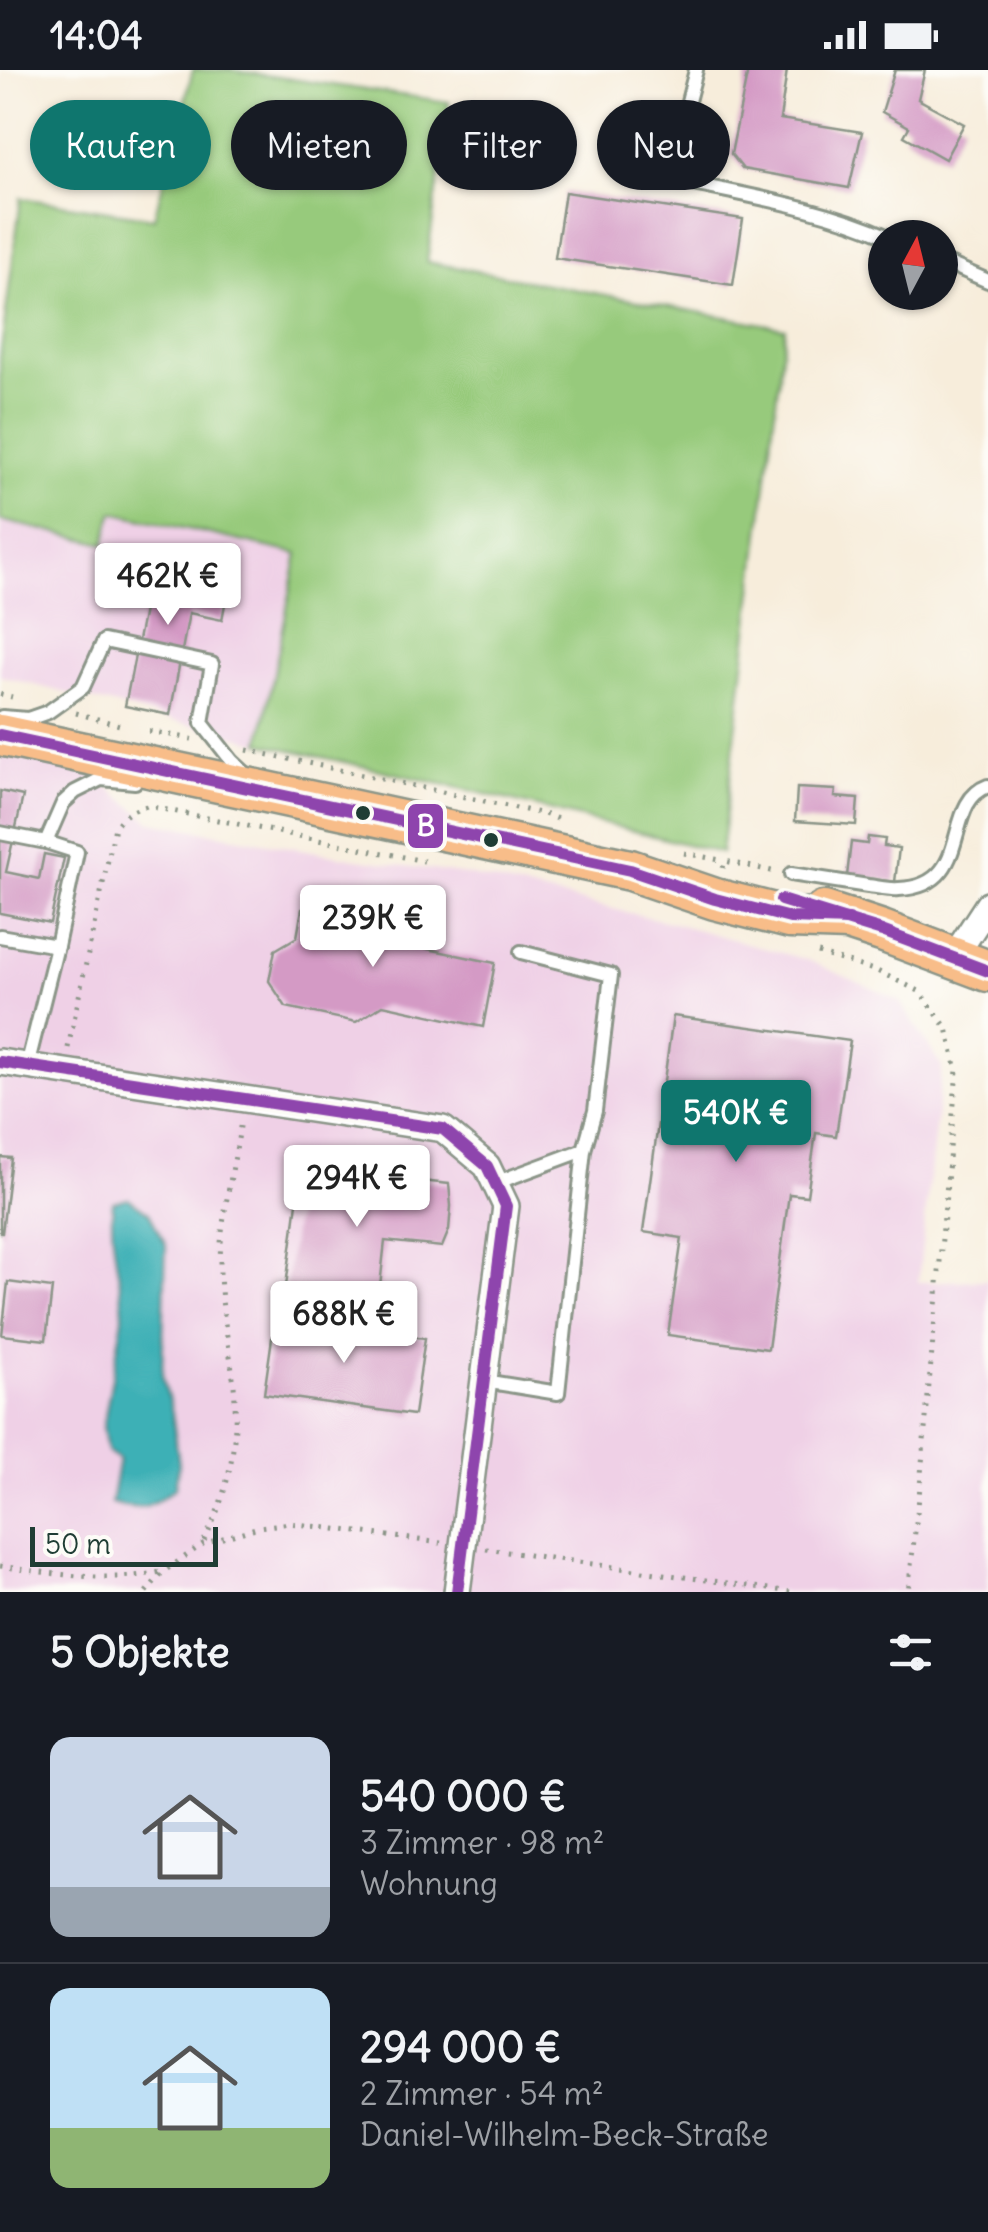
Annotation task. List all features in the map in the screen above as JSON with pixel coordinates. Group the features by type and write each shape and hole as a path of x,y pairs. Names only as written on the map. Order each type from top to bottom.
{"main road":[{"path":"0,734 630,870 707,880 849,920 971,964"}],"street":[{"path":"971,964 988,905"},
{"path":"0,1062 442,1129 487,1166 506,1206 456,1592"}],"lane":[{"path":"696,70 675,152 678,178 868,227"},
{"path":"958,268 988,281"},
{"path":"0,718 28,719 55,708 83,687 104,640 212,664 202,723 232,761 263,791"},
{"path":"46,842 63,803 74,792 101,779 139,783 181,772"},
{"path":"790,874 898,890 919,886 933,879 947,863 969,798 988,786"},
{"path":"0,833 76,852 28,1066"},
{"path":"0,936 57,946"},
{"path":"484,1381 558,1394 584,1150 595,1111 611,974 521,952"},
{"path":"495,1184 584,1150"}],"path":[{"path":"0,694 133,728 452,792 559,820"},
{"path":"63,1071 115,827 131,810 147,806 432,861"},
{"path":"676,852 725,861"},
{"path":"802,948 877,972 919,991 946,1028 956,1070 908,1592"},
{"path":"203,1544 226,1488 235,1424 220,1271 244,1098"},
{"path":"0,1566 100,1579 163,1572"}],"shaded area":[{"path":"113,512 298,554 260,743 0,676 0,520 105,544"},
{"path":"0,750 85,768 151,822 467,875 673,923 807,960 899,1000 942,1067 918,1282 988,1280 988,1592 0,1592"}],"green space":[{"path":"193,70 230,70 435,100 427,100 427,190 437,190 427,262 785,328 721,853 260,743 298,554 113,512 105,544 0,520 0,358 21,198 154,218 161,190 211,190 211,100 185,100"}],"water":[{"path":"128,1198 149,1213 166,1245 162,1375 179,1464 175,1488 138,1507 111,1503 119,1459 107,1451 103,1427 123,1318 112,1231 113,1202"}],"building":[{"path":"748,70 787,70 780,119 862,132 849,188 743,169 731,154"},
{"path":"895,70 925,70 918,99 964,124 945,159 904,136 909,127 882,112"},
{"path":"565,192 743,219 733,285 555,258"},
{"path":"141,560 230,578 222,620 189,613 170,715 125,706 145,605 132,602"},
{"path":"797,788 836,790 835,797 858,799 856,825 795,821"},
{"path":"0,791 23,796 6,872 39,879 44,854 64,858 50,923 0,913"},
{"path":"868,837 885,839 884,846 899,848 895,882 847,876 851,842 867,844"},
{"path":"327,894 357,900 374,927 400,933 399,943 495,963 483,1027 383,1005 356,1022 286,1007 269,981 275,950 297,937 302,909"},
{"path":"673,1016 850,1041 836,1136 816,1133 807,1196 789,1194 768,1349 668,1335 682,1238 643,1232"},
{"path":"0,1157 11,1158 2,1233 0,1233"},
{"path":"303,1157 393,1169 392,1178 449,1184 449,1230 442,1247 385,1241 377,1313 284,1301"},
{"path":"8,1282 52,1288 46,1340 2,1335"},
{"path":"275,1317 425,1338 414,1415 264,1394"}],"transit line":[{"name":"B","path":"0,735 630,870 715,899 790,918 849,920"},
{"name":"B","path":"781,900 882,931 988,971"},
{"name":"B","path":"0,1062 443,1129 487,1166 506,1206 457,1592"}]}
